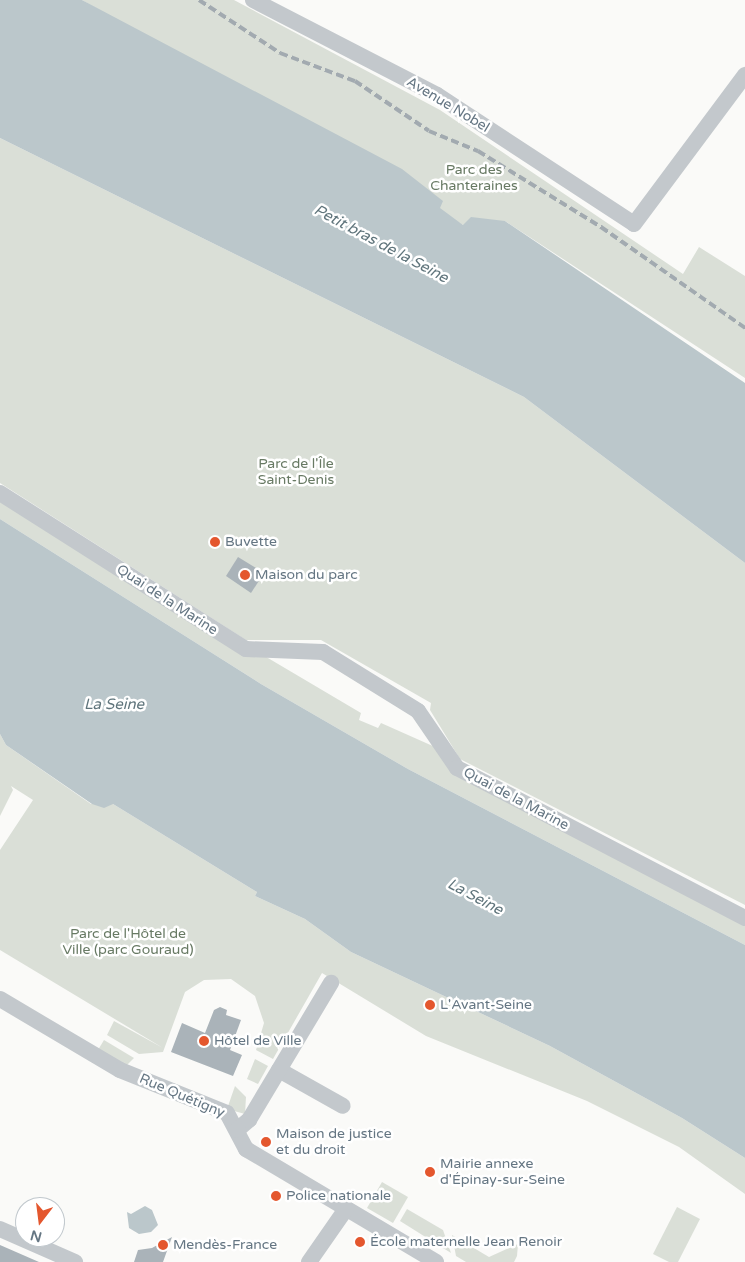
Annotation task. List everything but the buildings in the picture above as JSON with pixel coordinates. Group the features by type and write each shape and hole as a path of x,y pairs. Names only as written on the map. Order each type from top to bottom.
{"street":[{"name":"Avenue Nobel","path":"253,0 437,95 634,224 745,75"},
{"name":"Quai de la Marine","path":"0,493 246,649 323,652 418,711 457,768 745,918"},
{"path":"237,1130 249,1120 330,983"},
{"name":"Rue Quétigny","path":"0,999 120,1070 227,1113 246,1149 436,1262"},
{"path":"279,1070 343,1106"},
{"path":"309,1262 346,1210"},
{"path":"0,1229 75,1262"}],"green space":[{"name":"Parc des Chanteraines","path":"82,0 234,0 440,110 683,274 699,247 745,276 745,378 505,221 463,225"},
{"name":"Parc de l'Île Saint-Denis","path":"0,138 524,397 745,563 745,905 460,759 430,710 431,703 321,640 246,640 0,483"},
{"path":"0,500 361,713 359,720 378,728 381,723 435,747 745,925 745,945 408,769 261,684 0,519"},
{"name":"Parc de l'Hôtel de Ville (parc Gouraud)","path":"0,734 6,745 91,804 113,804 257,892 255,896 305,919 351,952 550,1046 682,1118 745,1158 745,1194 679,1147 587,1101 426,1036 322,973 273,1059 256,1050 264,1023 255,996 231,979 204,980 185,992 163,1052 139,1054 107,1035 114,1021 163,1048 0,950 0,850 33,800 11,786 13,790 0,816"},
{"path":"104,1040 134,1058 126,1066 98,1050"},
{"path":"255,1059 268,1066 258,1084 247,1079"},
{"path":"235,1086 246,1097 245,1114 227,1109"},
{"path":"382,1182 408,1197 393,1223 367,1208"},
{"path":"677,1207 700,1219 678,1262 669,1262 653,1254"},
{"path":"407,1209 443,1230 451,1253 400,1221"},
{"path":"452,1235 489,1257 518,1244 517,1256 514,1262 466,1262 456,1256"}],"water":[{"name":"Petit bras de la Seine","path":"0,0 82,0 402,169 443,201 440,208 463,225 471,217 505,221 745,383 745,563 524,397 0,138"},
{"name":"La Seine","path":"0,519 261,684 408,769 745,945 745,1158 682,1118 550,1046 351,952 305,919 255,896 257,892 113,804 104,808 92,804 6,745 0,734"},
{"path":"145,1206 152,1210 158,1225 151,1232 139,1234 129,1228 127,1212 131,1214"}],"railway":[{"path":"199,0 280,53 355,81 429,131 478,151 601,227 745,328"}],"place":[{"name":"Buvette","path":"215,542"},
{"name":"Maison du parc","path":"245,575"},
{"name":"L'Avant-Seine","path":"430,1005"},
{"name":"Hôtel de Ville","path":"204,1041"},
{"name":"Maison de justice et du droit","path":"266,1142"},
{"name":"Mairie annexe d'Épinay-sur-Seine","path":"430,1172"},
{"name":"Police nationale","path":"276,1196"},
{"name":"École maternelle Jean Renoir","path":"360,1242"},
{"name":"Mendès-France","path":"163,1245"}]}
